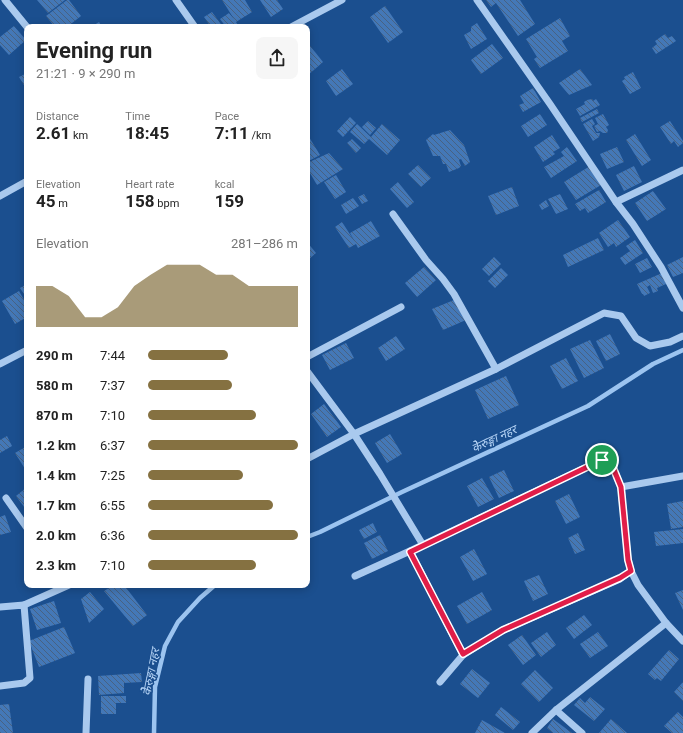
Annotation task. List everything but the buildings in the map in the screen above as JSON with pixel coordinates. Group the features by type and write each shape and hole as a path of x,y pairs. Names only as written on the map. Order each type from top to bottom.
{"street":[{"path":"5,0 25,24"},
{"path":"176,0 193,24"},
{"path":"297,24 342,0"},
{"path":"477,0 616,202 633,224 661,267 683,308"},
{"path":"616,202 683,170"},
{"path":"0,196 24,183"},
{"path":"393,214 426,260 443,278 454,294 496,369"},
{"path":"310,354 401,307"},
{"path":"310,456 354,434 496,369 604,313 621,316 636,338 650,346 670,342 683,336"},
{"path":"0,364 24,352"},
{"path":"310,375 354,434 423,545"},
{"path":"355,576 410,552 602,460 612,465 621,487 628,560 631,571 638,585 666,623 683,641"},
{"path":"621,487 683,476"},
{"path":"6,498 24,524"},
{"path":"410,552 463,654"},
{"path":"440,682 463,654 503,630 620,578 631,571"},
{"path":"0,607 24,605 61,588"},
{"path":"0,686 24,683 30,678 24,605"},
{"path":"532,733 556,710 666,623"},
{"path":"86,733 88,679"},
{"path":"556,710 582,733"}],"waterway":[{"name":"केेरुङ्गा नहर","path":"310,536 588,406 653,364 683,350"},
{"name":"केेरुङ्गा नहर","path":"154,733 155,687 165,646 178,622 212,588"}],"route":[{"path":"602,460 612,465 621,487 628,560 631,571 620,578 503,630 463,654 410,552 602,460"}]}
